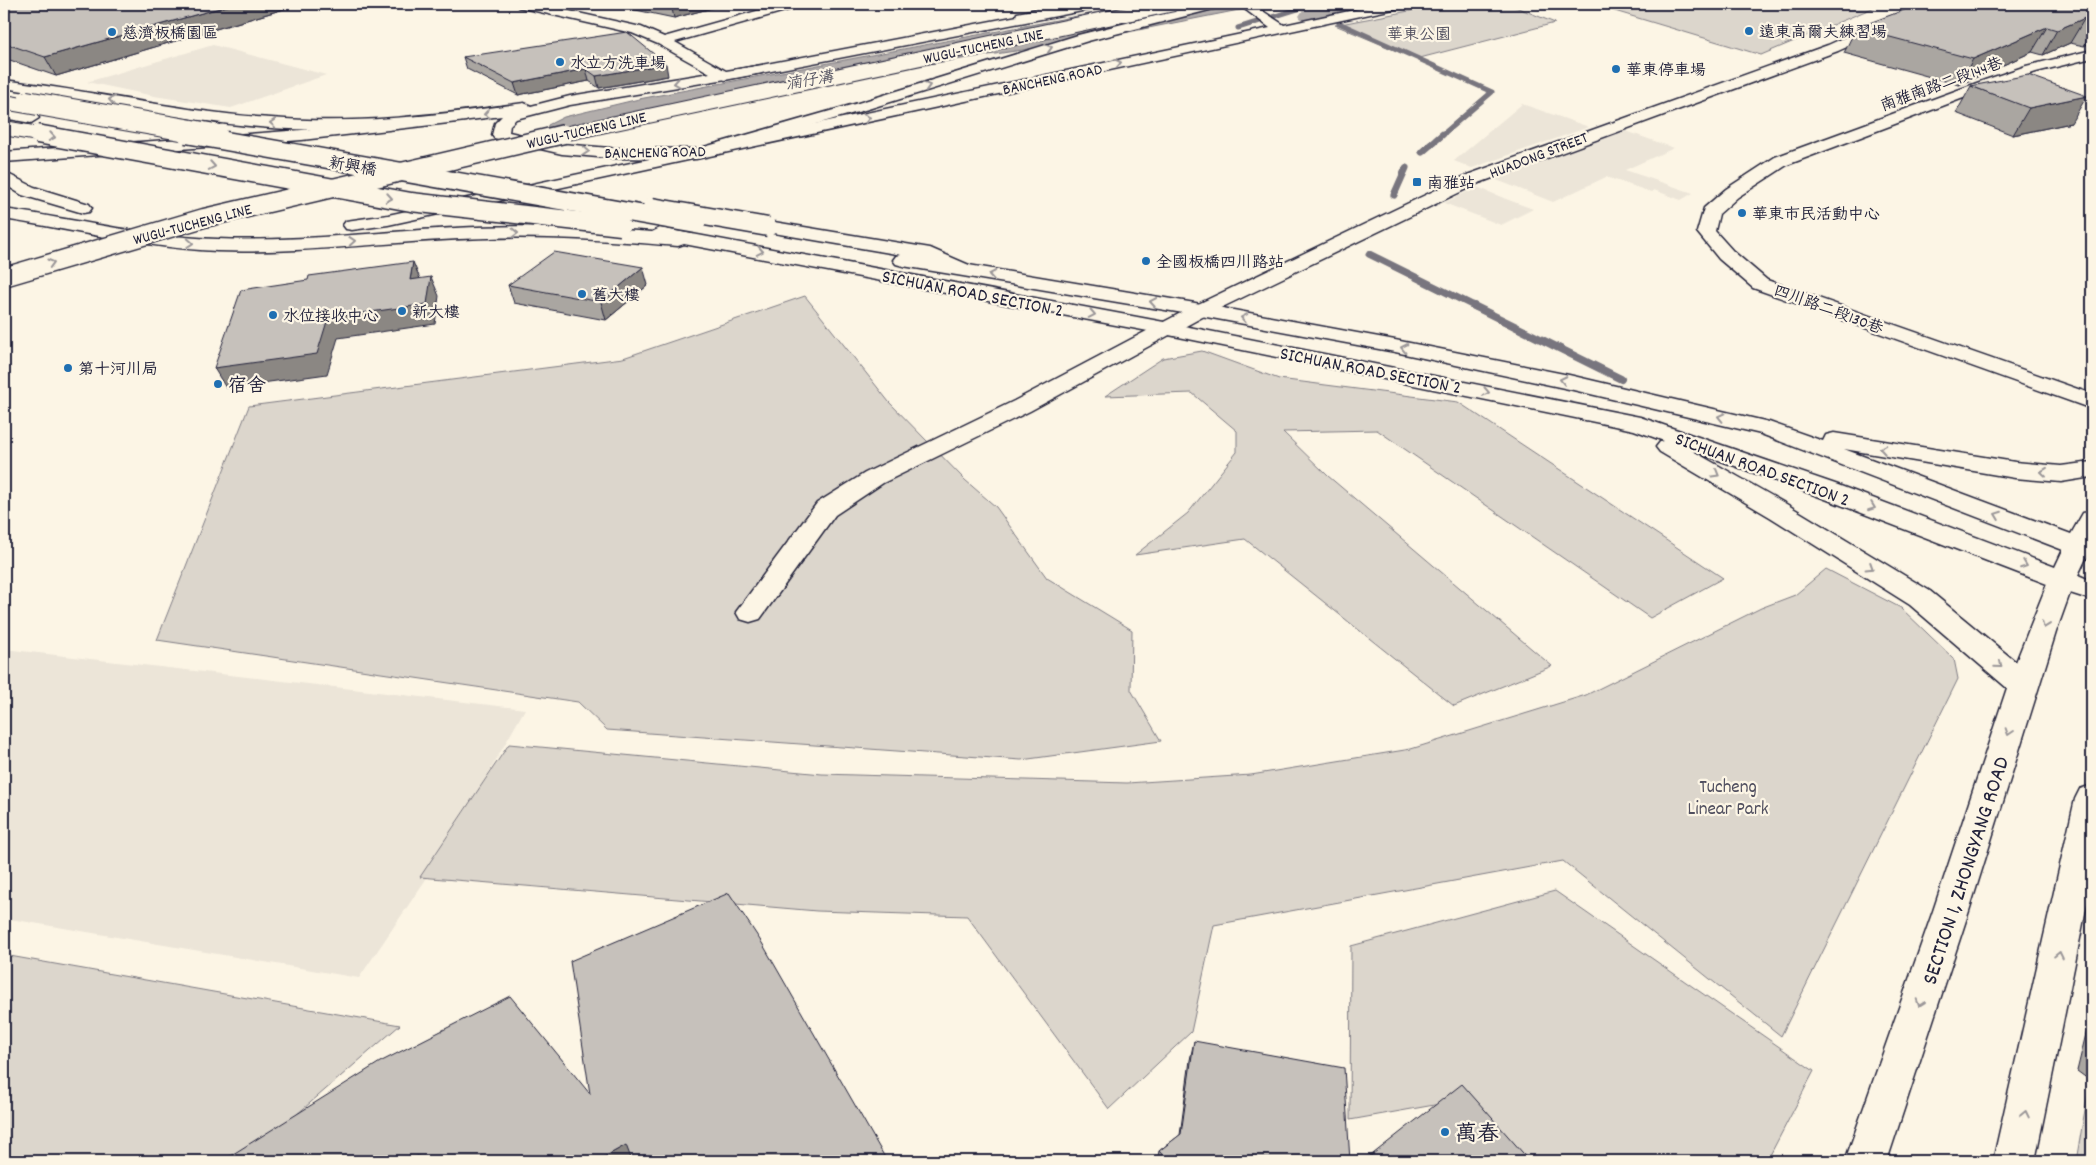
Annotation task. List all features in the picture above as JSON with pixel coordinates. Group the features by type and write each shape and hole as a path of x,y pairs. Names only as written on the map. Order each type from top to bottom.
{"main road":[{"path":"522,4 636,30 664,41 725,76 1098,4"},
{"path":"664,41 795,4"},
{"name":"BANCHENG ROAD","path":"1078,4 725,76 570,101 511,116 503,124 500,135 562,149 696,154 834,126 1275,25 1398,4"},
{"name":"WUGU-TUCHENG LINE","path":"74,240 582,118 1138,4"},
{"name":"WUGU-TUCHENG LINE","path":"4,277 204,218 603,124 1174,4"},
{"path":"140,219 256,233 302,232 388,220 696,154 863,106 1111,30 1217,4"},
{"path":"1244,4 1275,25"},
{"name":"HUADONG STREET","path":"750,612 826,509 874,478 1022,406 1164,328 1472,179 1561,145 1833,48 1904,16 1923,4"},
{"name":"南雅南路二段144巷","path":"1804,152 1998,80 2031,69 2092,54"},
{"path":"4,84 236,120 294,124 343,124 461,118"},
{"path":"5,103 26,98 930,254 962,270"},
{"path":"4,157 302,135 461,118 570,101"},
{"name":"新興橋","path":"5,103 31,118 660,234"},
{"name":"新興橋","path":"5,103 696,224"},
{"path":"4,128 410,202 621,226"},
{"name":"四川路二段130巷","path":"1804,152 1780,161 1732,193 1710,212 1706,232 1760,284 2092,402"},
{"path":"4,177 28,191 82,208"},
{"path":"4,199 102,212"},
{"path":"4,214 146,238 215,245 298,244 491,232 608,234 712,243"},
{"name":"SICHUAN ROAD SECTION 2","path":"696,224 1201,310 1569,382 1769,429 2085,548"},
{"name":"SICHUAN ROAD SECTION 2","path":"660,234 1164,328 1640,424 1829,491 2092,591"},
{"path":"1577,410 1654,439 1787,516 1920,598 2023,685"},
{"path":"1769,429 2014,470 2061,474 2092,470"},
{"path":"2061,579 2085,548 2092,520"},
{"name":"SECTION 1, ZHONGYANG ROAD","path":"1866,1161 1958,892 2023,685 2061,579"},
{"path":"2014,1161 2092,799"}],"shaded area":[{"path":"213,45 326,75 231,108 154,96 87,82"},
{"path":"1522,104 1589,127 1472,168 1454,161"},
{"path":"1623,130 1674,148 1625,170 1693,193 1681,200 1654,190 1651,192 1606,177 1553,202 1494,179"},
{"path":"1477,187 1533,209 1501,225 1444,203"},
{"path":"4,649 525,709 439,860 359,978 4,918"}],"green space":[{"name":"華東公園","path":"1446,4 1508,4 1555,23 1416,59 1335,25"},
{"name":"遠東高爾夫練習場","path":"1604,4 1882,4 1761,55 1598,6"},
{"path":"805,296 889,402 965,480 996,507 1047,578 1132,630 1131,690 1161,741 1021,760 607,730 578,702 157,640 249,406 623,358"},
{"path":"1202,351 1279,379 1458,402 1723,578 1650,618 1377,430 1283,432 1328,476 1552,666 1454,706 1245,539 1135,555 1188,513 1237,452 1237,431 1192,393 1105,396 1163,358"},
{"name":"Tucheng Linear Park","path":"1826,569 1901,608 1954,659 1958,679 1781,1036 1563,861 1214,925 1191,1032 1109,1109 967,916 817,911 420,877 509,744 822,774 1127,783 1251,775 1411,749 1586,695 1761,608 1795,595"},
{"path":"1555,891 1814,1071 1767,1161 1502,1161 1451,1102 1350,1120 1351,946"},
{"path":"4,955 400,1025 243,1161 4,1161"},
{"path":"2092,1070 2092,1161 2076,1161"}],"water":[{"path":"1141,4 1269,4 1083,41 874,72 547,131 548,125 564,117 639,99"}],"building":[{"path":"11,4 234,4 45,57 4,43 4,6"},
{"path":"1920,4 2092,4 2092,20 2085,18 2057,30 2047,27 1973,59 1856,28"},
{"path":"627,32 666,64 596,76 586,69 514,83 463,57"},
{"path":"2028,75 2087,96 2029,108 1971,86"},
{"path":"554,252 643,267 601,302 508,285"},
{"path":"413,262 410,280 431,277 427,304 328,318 317,354 214,368 241,290 308,280 309,276"},
{"path":"729,893 762,943 887,1161 632,1161 626,1145 597,1161 420,1161 418,1156 409,1161 222,1161 380,1062 510,996 590,1094 570,961"},
{"path":"1194,1041 1344,1068 1350,1161 1168,1161 1159,1151 1181,1134"},
{"path":"1462,1084 1530,1161 1364,1161"}],"waterway":[{"name":"湳仔溝","path":"1313,16 1380,4"},
{"path":"1238,28 1304,7"},
{"path":"1339,23 1492,92 1442,135"},
{"path":"1422,152 1443,134"},
{"path":"1394,195 1406,168"},
{"path":"1369,254 1476,307"},
{"path":"1474,306 1621,379"}],"place":[{"name":"遠東高爾夫練習場","path":"1749,31"},
{"name":"慈濟板橋園區","path":"112,32"},
{"name":"水立方洗車場","path":"560,62"},
{"name":"華東停車場","path":"1616,69"},
{"name":"南雅站","path":"1417,182"},
{"name":"華東市民活動中心","path":"1742,213"},
{"name":"全國板橋四川路站","path":"1146,261"},
{"name":"舊大樓","path":"582,294"},
{"name":"新大樓","path":"402,311"},
{"name":"水位接收中心","path":"273,315"},
{"name":"第十河川局","path":"68,368"},
{"name":"宿舍","path":"218,384"},
{"name":"萬春","path":"1445,1132"}]}
